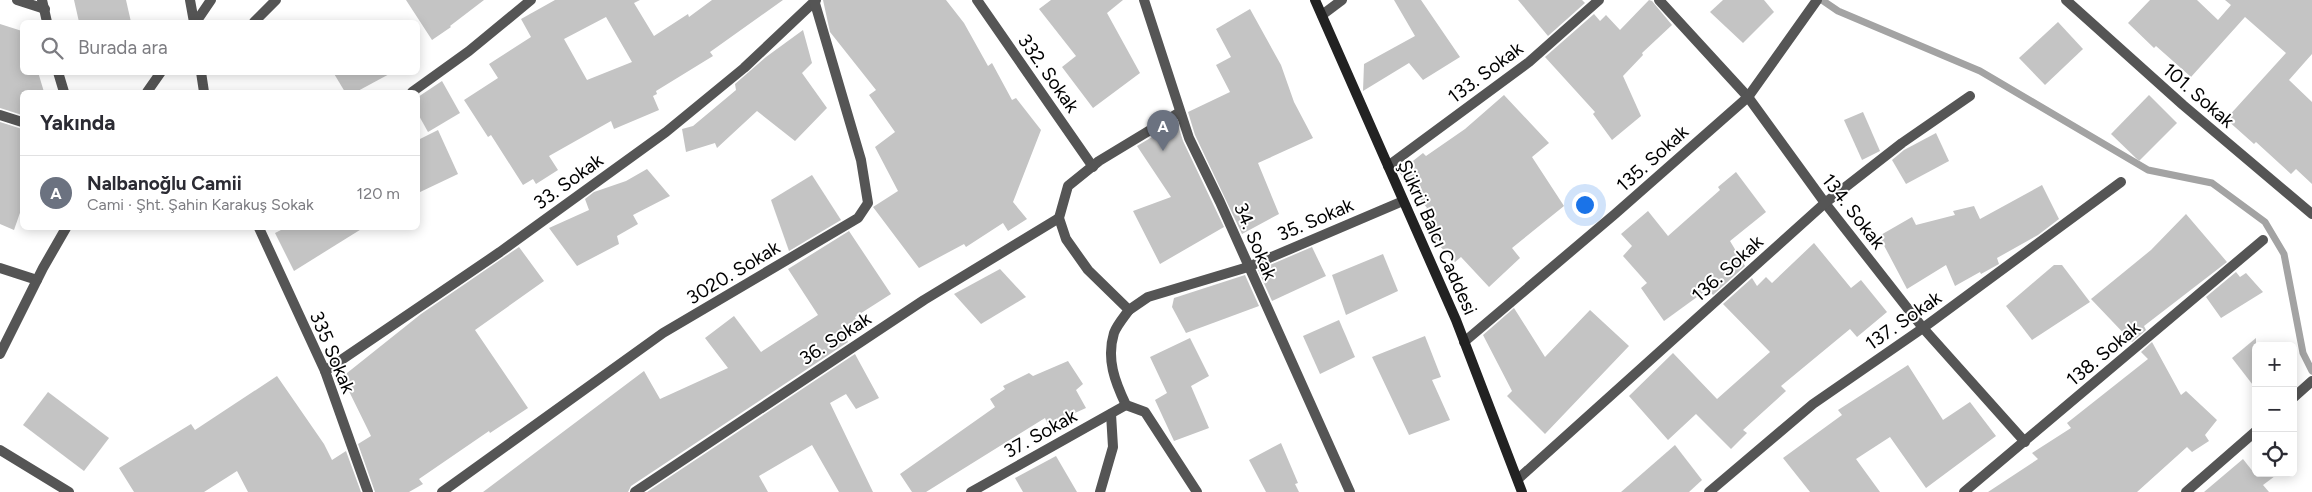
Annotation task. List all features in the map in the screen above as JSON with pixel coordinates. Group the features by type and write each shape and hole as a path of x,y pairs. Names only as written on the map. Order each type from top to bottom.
{"street":[{"path":"17,0 43,5 47,20"},
{"path":"190,0 195,20"},
{"path":"197,20 212,0"},
{"path":"256,20 276,0"},
{"path":"415,90 469,51 531,0"},
{"name":"33. Sokak","path":"325,371 500,252 666,132 744,68 815,0"},
{"name":"3020. Sokak","path":"442,492 663,333 858,218 868,203 861,160 815,0"},
{"name":"332. Sokak","path":"977,0 1092,167"},
{"name":"34. Sokak","path":"1144,0 1188,138 1220,202 1350,492"},
{"name":"Şükrü Balcı Caddesi","path":"1315,0 1464,342 1522,492"},
{"path":"1322,15 1342,0"},
{"name":"133. Sokak","path":"1388,166 1529,62 1599,0"},
{"name":"134. Sokak","path":"1659,0 1748,97 1825,203 1923,328 2025,442"},
{"name":"135. Sokak","path":"1464,342 1615,214 1748,97 1817,0"},
{"name":"101. Sokak","path":"2066,0 2183,105 2312,214"},
{"path":"59,75 63,90"},
{"path":"148,90 159,75"},
{"path":"203,75 204,90"},
{"name":"136. Sokak","path":"1518,479 1825,203 1902,143 1970,96"},
{"path":"1180,112 1092,167 1068,186 1059,218 1066,238 1088,270 1129,310 1114,332 1111,360 1115,381 1126,405 1145,412 1197,492"},
{"path":"0,115 20,121"},
{"name":"137. Sokak","path":"1709,492 1814,404 1923,328 2121,182"},
{"name":"35. Sokak","path":"1129,310 1148,297 1248,267 1403,201"},
{"name":"36. Sokak","path":"634,492 924,300 1059,218"},
{"path":"0,354 37,280 65,230"},
{"name":"335 Sokak","path":"260,230 325,371 368,492"},
{"name":"138. Sokak","path":"1964,492 2263,240"},
{"path":"0,268 37,280"},
{"path":"2297,394 2312,381"},
{"name":"37. Sokak","path":"971,492 1126,405"},
{"path":"1100,492 1113,447 1111,414"},
{"path":"2186,492 2254,432"},
{"path":"0,450 69,492"}],"building":[{"path":"74,0 126,0 131,20 79,20"},
{"path":"406,0 484,0 432,40"},
{"path":"555,0 640,0 634,3 654,36 688,14 689,17 712,0 783,0 710,52 713,56 656,91 657,94 653,96 659,110 614,129 611,121 549,156 558,170 536,184 533,179 523,185 491,135 488,137 464,100 498,78 489,64 531,37 521,19","holes":["606,17 632,62 587,80 564,39"]},
{"path":"823,0 946,0 964,23 988,66 992,63 1012,100 1016,98 1041,130 1013,202 1027,219 1008,231 1003,223 966,247 964,244 919,268 873,207 898,191 875,147 895,132 869,95 876,90 830,32"},
{"path":"1051,0 1123,0 1107,13 1140,73 1093,108 1062,67 1076,56 1039,9"},
{"path":"1394,0 1421,0 1460,57 1423,80 1409,63 1363,91 1364,64 1415,36"},
{"path":"1518,0 1582,0 1585,3 1548,36"},
{"path":"1649,0 1652,1 1672,25 1642,53 1643,55 1623,76 1641,116 1612,140 1593,114 1595,112 1545,57 1594,14 1600,21 1606,15 1620,30"},
{"path":"1723,0 1764,0 1774,12 1743,43 1710,12"},
{"path":"2150,0 2197,0 2218,20 2231,5 2225,0 2312,0 2312,54 2289,80 2312,102 2312,184 2296,169 2291,174 2256,142 2254,144 2226,119 2286,53 2245,17 2191,77 2156,46 2154,48 2128,23"},
{"path":"1250,9 1281,65 1294,102 1313,138 1258,163 1279,214 1242,234 1195,135 1188,112 1230,92 1216,65 1231,57 1216,29"},
{"path":"2058,22 2083,49 2045,85 2019,58"},
{"path":"0,24 20,30 20,75 39,75 43,90 20,90 20,114 0,108"},
{"path":"803,30 812,63 802,73 827,108 795,141 757,111 717,148 715,143 686,152 682,129 693,126 736,90 735,84 766,57"},
{"path":"335,75 387,75 360,90 344,90"},
{"path":"442,81 460,113 428,132 420,118 420,96"},
{"path":"1504,95 1549,143 1532,157 1564,206 1512,248 1520,258 1489,287 1461,257 1455,262 1433,239 1436,234 1420,214 1427,208 1399,172 1423,153 1426,156 1465,129"},
{"path":"2149,95 2177,123 2139,161 2111,134"},
{"path":"1863,112 1880,151 1862,160 1844,120"},
{"path":"0,122 20,128 20,213 14,230 0,224"},
{"path":"1177,122 1183,141 1224,227 1160,264 1133,211 1171,197 1137,146"},
{"path":"438,130 458,174 420,192 420,139"},
{"path":"1936,133 1949,161 1906,184 1892,160 1904,150"},
{"path":"647,169 670,196 633,215 638,224 617,236 619,244 577,266 549,228 589,210 585,199 594,192 626,181"},
{"path":"1736,172 1766,212 1730,241 1745,266 1713,295 1708,289 1664,321 1641,288 1647,283 1623,256 1632,246 1621,234 1648,211 1668,236 1720,190 1718,187"},
{"path":"812,175 841,220 789,251 771,200"},
{"path":"2042,185 2059,219 2038,235 1997,258 1999,264 1955,286 1946,265 1907,289 1879,236 1912,217 1916,225 1955,215 1953,211 1974,206 1980,219"},
{"path":"2186,214 2227,262 2144,326 2146,330 2132,342 2091,299 2151,250"},
{"path":"281,230 360,230 294,271 275,233"},
{"path":"849,231 891,294 855,317 857,322 842,332 848,342 631,486 628,492 483,492 644,371 660,399 728,368 705,338 734,316 761,352 818,315 788,269"},
{"path":"1814,243 1851,288 1861,280 1887,312 1857,337 1850,329 1781,386 1786,391 1743,430 1747,433 1731,449 1696,414 1668,440 1629,396 1673,353 1717,399 1770,352 1723,304 1752,278 1757,286 1766,277 1772,283"},
{"path":"519,247 544,281 475,330 528,408 490,433 489,431 419,479 423,484 409,492 375,492 358,444 371,436 342,377 421,314"},
{"path":"1312,247 1326,276 1272,301 1258,270"},
{"path":"1383,254 1398,291 1346,315 1332,275"},
{"path":"2054,265 2062,265 2090,302 2032,340 2006,306"},
{"path":"1000,269 1026,297 981,324 954,294"},
{"path":"2236,272 2240,277 2246,273 2263,292 2221,318 2206,297"},
{"path":"1245,275 1259,306 1186,333 1172,307 1174,298"},
{"path":"1514,308 1545,357 1590,310 1629,346 1545,434 1507,396 1512,391 1483,335"},
{"path":"1339,320 1355,357 1320,374 1303,336"},
{"path":"1425,336 1441,377 1432,380 1450,420 1409,435 1372,357"},
{"path":"1190,338 1209,376 1191,386 1209,428 1174,441 1155,400 1167,393 1150,357"},
{"path":"2256,338 2256,342 2252,342 2252,384 2232,358"},
{"path":"2152,342 2181,395 2186,391 2217,420 2205,435 2209,441 2192,452 2187,447 2137,492 1988,492 2038,459 2032,453 2071,428 2067,423 2148,359 2141,352"},
{"path":"855,354 879,398 856,409 846,394 830,403 873,492 839,492 812,445 759,476 768,492 647,492"},
{"path":"1068,361 1083,384 1076,390 1086,408 1048,425 1045,418 926,492 912,492 900,474 995,407 990,399 1005,389 1003,386 1029,373 1033,376"},
{"path":"1908,365 1943,420 1970,402 1996,436 1926,488 1890,437 1856,459 1880,492 1810,492 1783,458 1842,415 1838,410"},
{"path":"277,376 324,444 332,460 346,451 361,492 248,492 237,471 204,492 134,492 119,468 191,424 195,430"},
{"path":"48,392 109,438 84,471 23,425"},
{"path":"1281,443 1298,483 1295,484 1299,492 1266,492 1249,460"},
{"path":"1675,445 1702,480 1689,492 1621,492"},
{"path":"1056,456 1077,492 1023,492 1015,478"},
{"path":"2243,459 2252,470 2252,477 2274,477 2263,485 2269,492 2204,492"}],"waterway":[{"path":"1822,0 1838,11 1980,71 2148,170 2212,183 2265,222 2284,254 2303,353 2312,371"}],"place":[{"name":"Nalbanoğlu Camii","path":"1163,151"}]}
